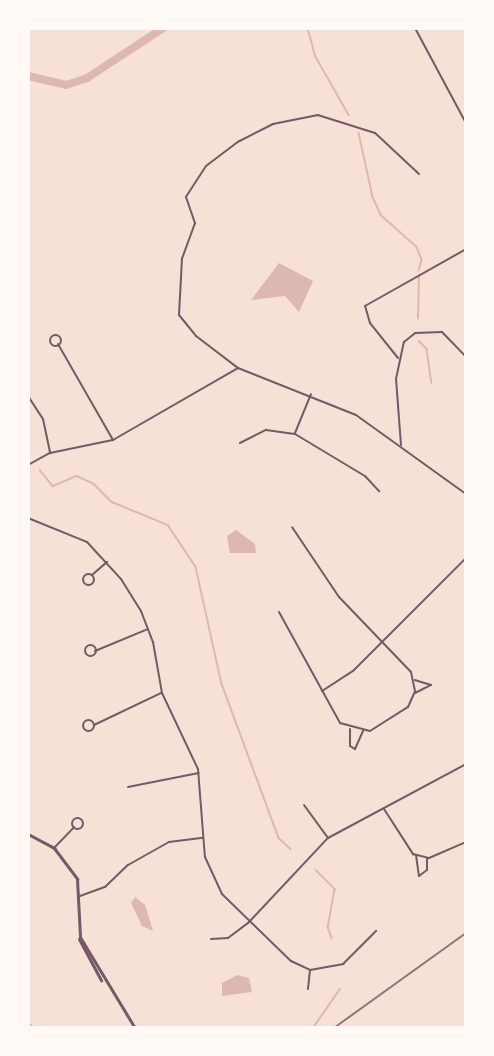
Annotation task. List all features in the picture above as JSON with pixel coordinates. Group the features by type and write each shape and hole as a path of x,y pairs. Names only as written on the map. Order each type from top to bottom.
{"street":[{"path":"415,28 465,123"},
{"path":"419,174 375,133 318,115 254,132 206,166 186,197 195,223 182,258 179,315 196,336 238,368 311,394 356,415 401,445 465,494"},
{"path":"398,358 370,322 365,306 465,249"},
{"path":"401,445 398,358 408,337 434,331 451,337 465,357"},
{"path":"58,344 113,440"},
{"path":"28,465 50,453 113,440 238,368"},
{"path":"295,434 311,394"},
{"path":"28,396 43,418 50,453"},
{"path":"240,442 266,430 295,434 365,476 379,491"},
{"path":"28,518 66,529 107,562 148,628 162,693 199,772 203,838 213,882 249,922 291,961 310,970 343,964 376,931"},
{"path":"292,527 339,597 383,641 415,680 431,685 415,693"},
{"path":"322,691 352,671 465,558"},
{"path":"92,575 107,562"},
{"path":"279,612 335,716 350,729 363,731 404,711 415,693 415,680"},
{"path":"95,651 148,628"},
{"path":"94,725 162,693"},
{"path":"350,729 350,746 356,749 363,731"},
{"path":"211,939 228,938 249,922 328,838 465,764"},
{"path":"128,788 199,772"},
{"path":"304,805 328,838"},
{"path":"383,808 402,844 416,855 427,858 465,842"},
{"path":"54,848 74,827"},
{"path":"28,834 54,848 77,879 80,896 80,937 102,981 135,1028"},
{"path":"80,896 105,887 128,865 169,842 203,838"},
{"path":"416,855 419,876 427,870 427,858"},
{"path":"308,989 310,970"}],"shaded area":[{"path":"279,263 313,281 299,312 285,296 251,300"},
{"path":"236,530 255,544 256,553 230,553 227,536"},
{"path":"135,897 145,905 153,931 142,926 131,903"},
{"path":"237,975 249,978 252,992 222,996 222,983"}],"waterway":[{"path":"28,76 66,85 87,78 163,28"},
{"path":"308,28 316,57 349,115"},
{"path":"359,133 373,197 381,215 417,247 422,260 419,271"},
{"path":"418,319 419,276"},
{"path":"419,341 427,349 432,383"},
{"path":"40,470 53,486 77,476 94,484 112,502 168,525 196,567 222,684 279,838 291,849"},
{"path":"316,870 335,889 328,927 332,938"},
{"path":"313,1028 340,989"},
{"path":"28,1021 33,1028"}],"railway":[{"path":"334,1028 466,933"}]}
